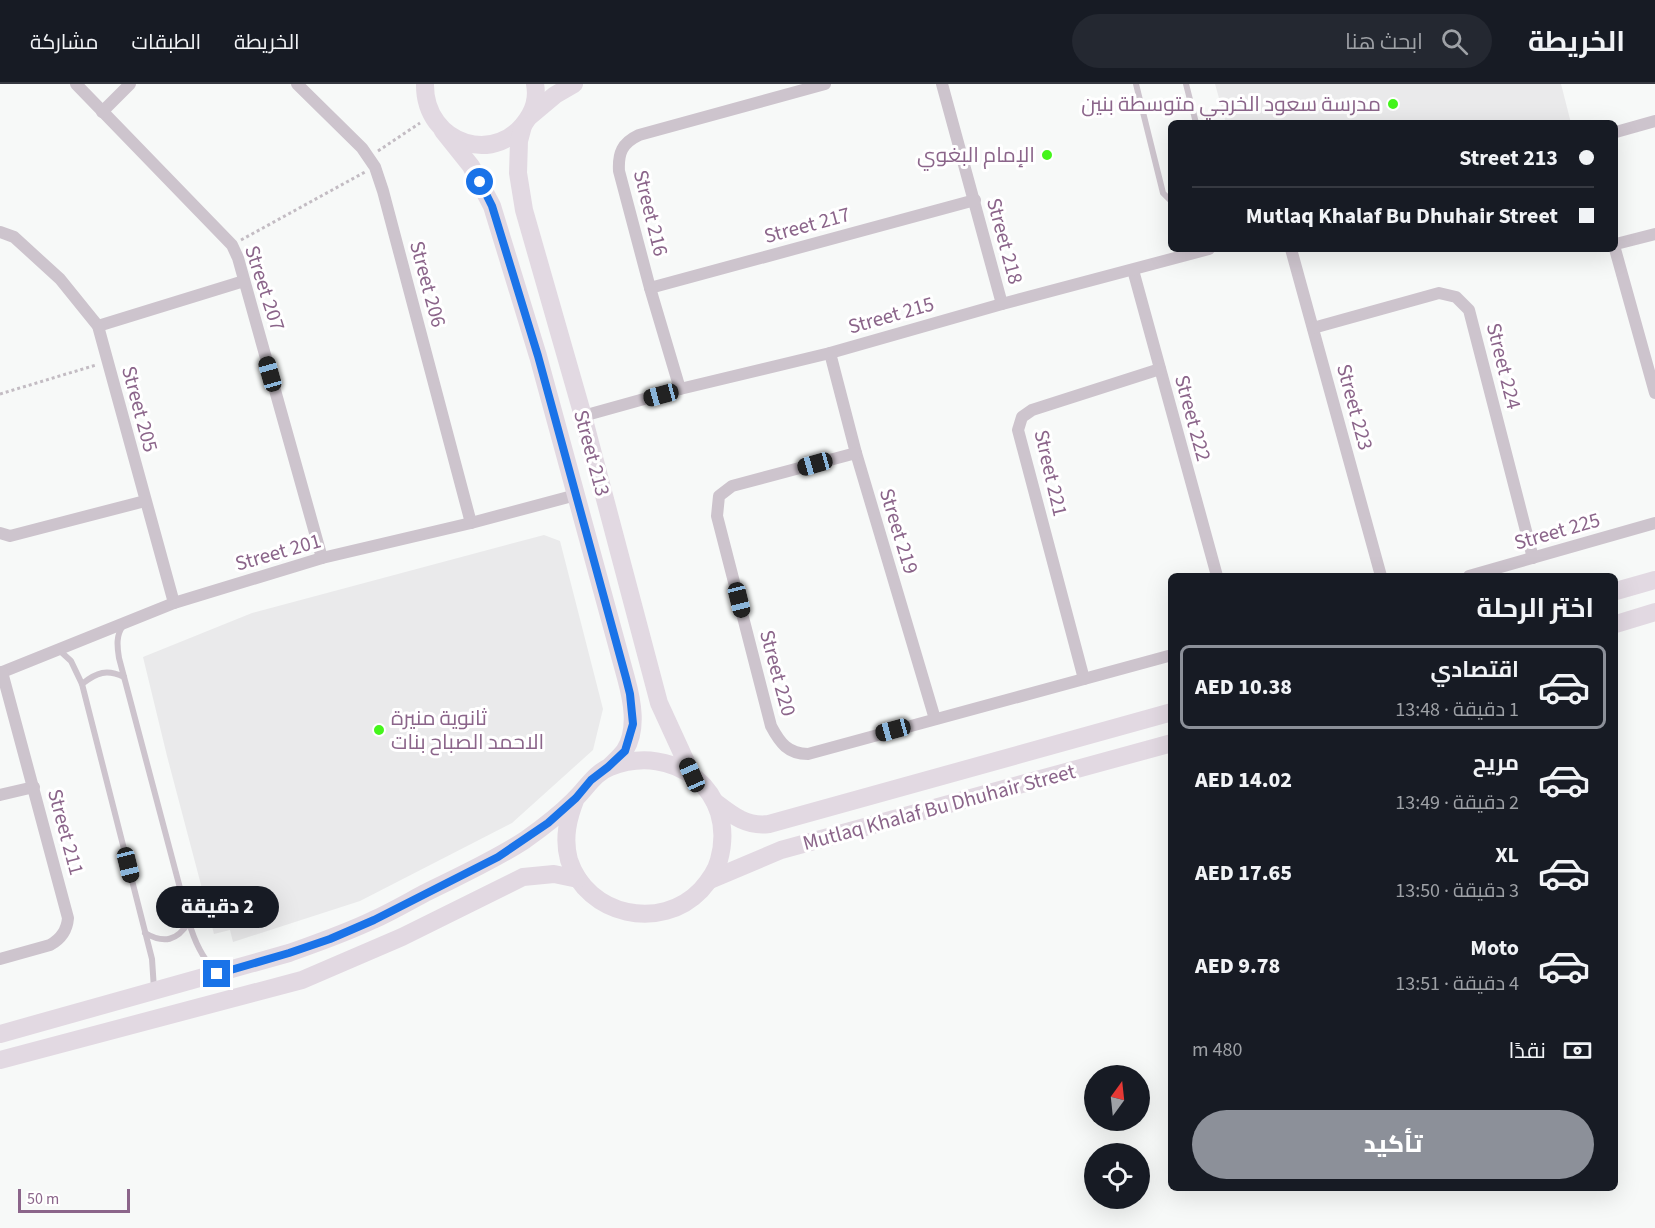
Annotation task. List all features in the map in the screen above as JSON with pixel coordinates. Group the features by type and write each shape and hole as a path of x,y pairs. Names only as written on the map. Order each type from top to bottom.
{"main road":[{"path":"425,84 425,97 431,115"},
{"name":"Street 213","path":"535,84 537,90 533,109 526,122 518,155 520,189 659,703 692,775"},
{"path":"443,131 459,141 478,146 497,143 514,134 555,95 574,84"},
{"name":"Street 213","path":"431,115 471,166 492,206 538,356 576,495 630,694 633,724 630,739 625,751 608,767"},
{"path":"1618,590 1655,580"},
{"path":"1618,623 1655,612"},
{"name":"Mutlaq Khalaf Bu Dhuhair Street","path":"715,802 746,823 769,824 1168,713"},
{"name":"Mutlaq Khalaf Bu Dhuhair Street","path":"710,880 781,850 1168,744"},
{"path":"0,1034 289,953 374,920 498,857 548,823 576,798 591,780 608,767 636,759 666,762 692,775 705,787 715,802 722,821 723,842 719,862 710,880 692,899 669,911 644,915 618,910 596,898 578,879 570,860 566,839 568,818 576,798"},
{"path":"0,1060 302,980 402,937 523,877 554,874 578,879"}],"street":[{"name":"Street 207","path":"76,84 232,245 238,258 322,558"},
{"path":"102,112 130,84"},
{"name":"Street 206","path":"297,84 362,148 372,162 383,191 471,523"},
{"name":"Street 216","path":"680,389 619,171 622,147 628,140 639,135 825,84"},
{"name":"Street 218","path":"942,84 1002,304"},
{"path":"1618,131 1655,121"},
{"name":"Street 217","path":"650,288 975,200"},
{"name":"Street 205","path":"0,232 14,237 60,279 98,326 174,603"},
{"path":"1618,243 1655,234"},
{"name":"Street 215","path":"583,416 680,389 830,353 1198,252"},
{"name":"Street 223","path":"1292,252 1380,573"},
{"path":"1616,252 1655,393"},
{"name":"Street 222","path":"1133,270 1216,573"},
{"path":"98,326 244,281"},
{"name":"Street 224","path":"1313,328 1439,293 1456,297 1469,310 1533,558"},
{"name":"Street 219","path":"830,353 856,453 935,719"},
{"name":"Street 221","path":"1084,679 1018,430 1022,417 1032,410 1160,369"},
{"name":"Street 220","path":"856,453 732,486 719,496 717,516 771,726 778,739 789,751 808,754 1168,656"},
{"name":"Street 201","path":"1,673 174,603 322,558 471,523 576,495"},
{"path":"0,533 10,536 145,501"},
{"name":"Street 225","path":"1480,573 1655,523"},
{"name":"Street 211","path":"0,959 50,945 61,937 67,925 67,911 1,673"},
{"path":"0,795 34,787"}],"lane":[{"path":"1136,84 1163,193 1168,198"},
{"path":"1186,84 1195,120"},
{"path":"125,623 119,631 119,658 189,922 203,956 217,974"},
{"path":"58,650 71,661 82,684 145,933 154,972 154,992"},
{"path":"82,684 103,671 124,677"},
{"path":"145,933 153,937 172,939 179,935 189,922"}],"path":[{"path":"232,245 372,162 431,115"},
{"path":"0,394 107,362"}],"shaded area":[{"name":"مدرسة سعود الخرجي متوسطة بنين","path":"1215,84 1561,84 1570,120 1225,120"},
{"name":"ثانوية منيرة الاحمد الصباح بنات","path":"544,535 560,541 603,709 593,750 512,823 360,901 233,942 230,930 214,934 143,657 252,613"}],"place":[{"name":"مدرسة سعود الخرجي متوسطة بنين","path":"1393,104"},
{"name":"الإمام البغوي","path":"1047,155"},
{"name":"ثانوية منيرة الاحمد الصباح بنات","path":"379,730"}],"route":[{"path":"217,974 330,939 374,920 498,857 548,823 576,798 591,780 625,751 630,739 633,724 626,678 538,356 492,206 480,182"}]}
